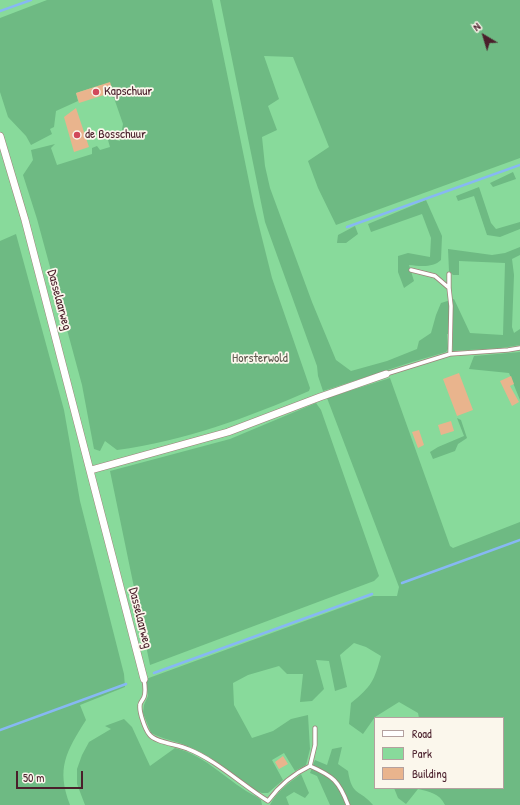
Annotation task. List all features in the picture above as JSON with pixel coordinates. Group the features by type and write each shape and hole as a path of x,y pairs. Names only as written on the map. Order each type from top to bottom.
{"street":[{"name":"Dasselaarweg","path":"0,136 25,220 144,679"},
{"path":"91,470 228,432 386,374"}],"lane":[{"path":"411,270 435,276 449,288"},
{"path":"449,274 451,306 450,354"},
{"path":"386,374 450,354 520,348"},
{"path":"144,679 144,697 140,704 140,714 149,735 156,741 189,749 204,756 268,801"},
{"path":"266,805 290,778 310,766 315,745 315,728"},
{"path":"310,766 324,772 335,780 343,791 348,805"}],"green space":[{"name":"Horsterwold","path":"0,0 520,0 520,805 0,805"},
{"path":"47,0 212,0 254,206 272,278 310,388 309,391 239,419 167,441 117,450 105,441 100,451 94,449 82,385 37,219 23,175 33,160 31,150 55,144 51,148 57,165 92,154 92,148 97,146 100,150 110,147 108,140 113,135 116,140 120,141 123,124 114,98 109,96 101,85 76,93 78,101 56,111 54,127 50,129 52,134 31,145 26,136 8,117 0,92 0,18"},
{"path":"220,0 520,0 520,158 336,225 318,188 308,161 329,147 293,57 264,56 279,99 268,106 277,130 262,137 265,166 270,188 312,302 336,360 351,371 387,361 417,349 419,341 431,333 441,303 454,299 470,333 503,335 505,263 459,261 459,275 453,275 449,271 448,249 492,255 505,253 520,247 520,255 512,259 514,275 512,327 514,333 520,329 520,345 501,348 453,351 453,335 447,334 448,349 446,352 323,391 318,376 317,366 265,222"},
{"path":"513,172 516,179 493,187 490,183"},
{"path":"479,187 491,223 496,229 520,222 520,229 500,237 487,235 474,196 458,201 456,196"},
{"path":"426,200 442,236 441,260 438,263 430,265 409,265 414,281 404,288 398,272 398,256 408,253 430,257 431,238 422,214 371,232 368,224"},
{"path":"355,226 358,234 346,243 337,243 338,235"},
{"path":"16,234 64,410 80,501 124,674 125,687 80,705 86,720 68,751 64,770 64,781 70,805 0,805 0,241"},
{"path":"520,352 520,400 509,373 469,369 474,356"},
{"path":"390,378 450,546 453,548 520,522 520,805 445,805 437,795 418,789 504,789 504,717 419,717 418,713 399,702 374,717 363,734 349,724 351,703 368,687 374,677 381,656 366,647 354,643 340,655 347,687 335,691 329,661 316,660 324,689 312,701 300,702 303,674 287,674 279,666 248,675 233,683 234,705 252,738 273,731 291,719 308,715 310,749 306,765 295,771 284,753 272,760 283,780 268,793 256,791 217,762 200,752 151,733 143,713 144,705 148,696 146,679 373,596 397,596 399,587 327,398"},
{"path":"316,403 321,410 379,576 374,581 150,665 110,471 230,439"},
{"path":"457,418 461,420 467,438 458,444 455,451 433,459 430,452 464,436"},
{"path":"124,719 132,727 150,766 175,748 187,752 208,763 246,791 257,797 261,800 262,805 85,805 77,784 77,769 82,755 89,742 111,729 105,726"},
{"path":"342,747 338,764 348,771 354,789 373,805 330,805 317,776 310,773 315,760 327,765 332,749"},
{"path":"301,774 309,793 305,798 294,792 286,797 289,805 270,805 279,792"},
{"path":"394,789 418,789 406,804 398,798"}],"building":[{"path":"110,82 113,91 79,103 76,93"},
{"name":"de Bosschuur","path":"76,108 89,147 74,152 64,117"},
{"path":"459,373 473,410 457,416 443,379"},
{"path":"511,376 514,384 510,386 519,402 512,406 500,381"},
{"path":"451,421 454,431 441,435 438,425"},
{"path":"419,430 424,445 418,448 412,432"},
{"path":"283,756 288,764 279,769 275,762"}],"waterway":[{"path":"0,11 31,0"},
{"path":"347,227 520,165"},
{"path":"402,583 520,540"},
{"path":"154,673 372,594"},
{"path":"0,730 126,684"}],"place":[{"name":"Kapschuur","path":"96,92"},
{"name":"de Bosschuur","path":"77,135"}]}
